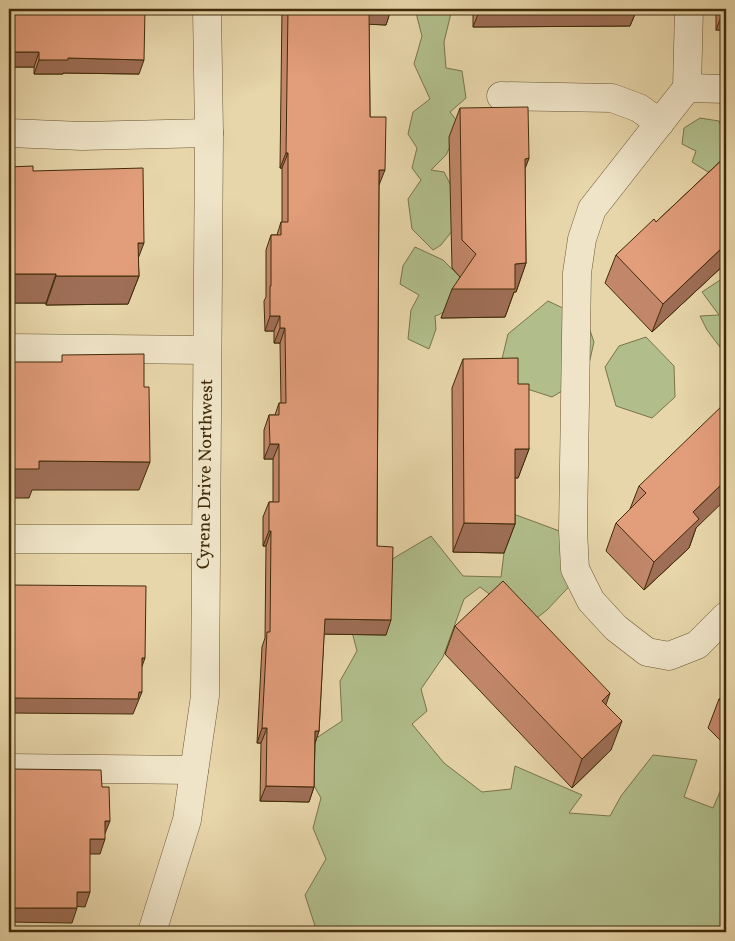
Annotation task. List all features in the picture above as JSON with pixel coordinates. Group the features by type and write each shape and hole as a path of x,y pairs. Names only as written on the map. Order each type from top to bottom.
{"street":[{"name":"Cyrene Drive Northwest","path":"152,932 187,820 205,696 209,133 207,9"},
{"path":"689,9 687,88 592,209 582,239 577,283 574,569 591,602 616,628 647,652 670,656 697,645 726,616"},
{"path":"687,88 726,89"},
{"path":"501,96 612,98 638,108 660,123"},
{"path":"9,133 82,136 209,133"},
{"path":"9,348 207,350"},
{"path":"9,540 205,540"},
{"path":"9,768 194,770"}],"green space":[{"path":"415,9 452,9 444,42 446,68 462,71 466,98 450,112 460,125 446,155 431,170 444,172 458,199 456,226 441,245 433,250 412,229 408,199 421,180 412,168 417,148 408,134 413,112 430,99 414,64 422,36"},
{"path":"700,118 719,121 724,133 720,145 725,148 725,161 708,172 692,162 696,151 682,144 684,128"},
{"path":"415,247 443,260 460,277 454,301 446,310 435,316 436,329 429,349 408,339 411,310 419,295 400,284 403,266"},
{"path":"726,276 726,355 707,330 700,316 719,315 702,292"},
{"path":"548,301 586,319 594,342 586,377 552,397 515,385 502,359 508,334"},
{"path":"646,337 674,366 675,397 652,418 616,406 605,367 619,346"},
{"path":"508,512 573,536 580,575 547,610 529,624 480,587 464,599 443,657 421,689 427,711 412,724 444,763 482,792 511,789 515,766 582,795 569,813 610,816 621,796 653,755 697,760 684,797 713,808 726,778 726,932 317,932 305,895 326,859 313,828 321,798 295,752 342,721 340,681 357,651 351,628 368,583 394,558 431,536 463,576 501,577 505,520"}],"building":[{"path":"9,9 145,9 144,60 68,58 68,60 39,60 39,52 9,52"},
{"path":"288,9 369,9 370,117 386,117 385,170 379,170 377,546 393,547 391,620 325,619 319,731 315,731 314,787 266,786 267,728 262,728 267,632 270,632 271,531 269,531 269,502 279,502 279,444 270,444 269,415 279,415 279,403 286,403 285,328 280,328 280,316 270,316 270,286 271,235 281,235 281,222 288,222 288,153 286,153"},
{"path":"528,107 529,158 525,159 526,263 515,264 515,289 452,289 476,254 462,240 460,108"},
{"path":"726,156 726,244 663,304 616,255 654,219 656,222"},
{"path":"33,166 33,171 143,168 144,243 138,243 139,276 9,274 9,167"},
{"path":"144,354 144,387 149,387 150,462 39,461 39,469 9,469 9,362 62,362 62,355"},
{"path":"518,358 518,384 529,384 529,449 515,449 515,524 464,523 463,359"},
{"path":"726,402 726,480 693,512 699,519 654,562 616,523 646,493 639,486"},
{"path":"503,581 610,693 602,701 622,721 582,759 455,626"},
{"path":"9,585 146,586 145,658 142,658 142,692 139,692 138,699 9,698"},
{"path":"726,692 726,707 719,699"},
{"path":"9,769 101,770 102,787 109,787 110,821 105,821 105,839 90,839 90,892 77,892 77,908 9,908"}]}
